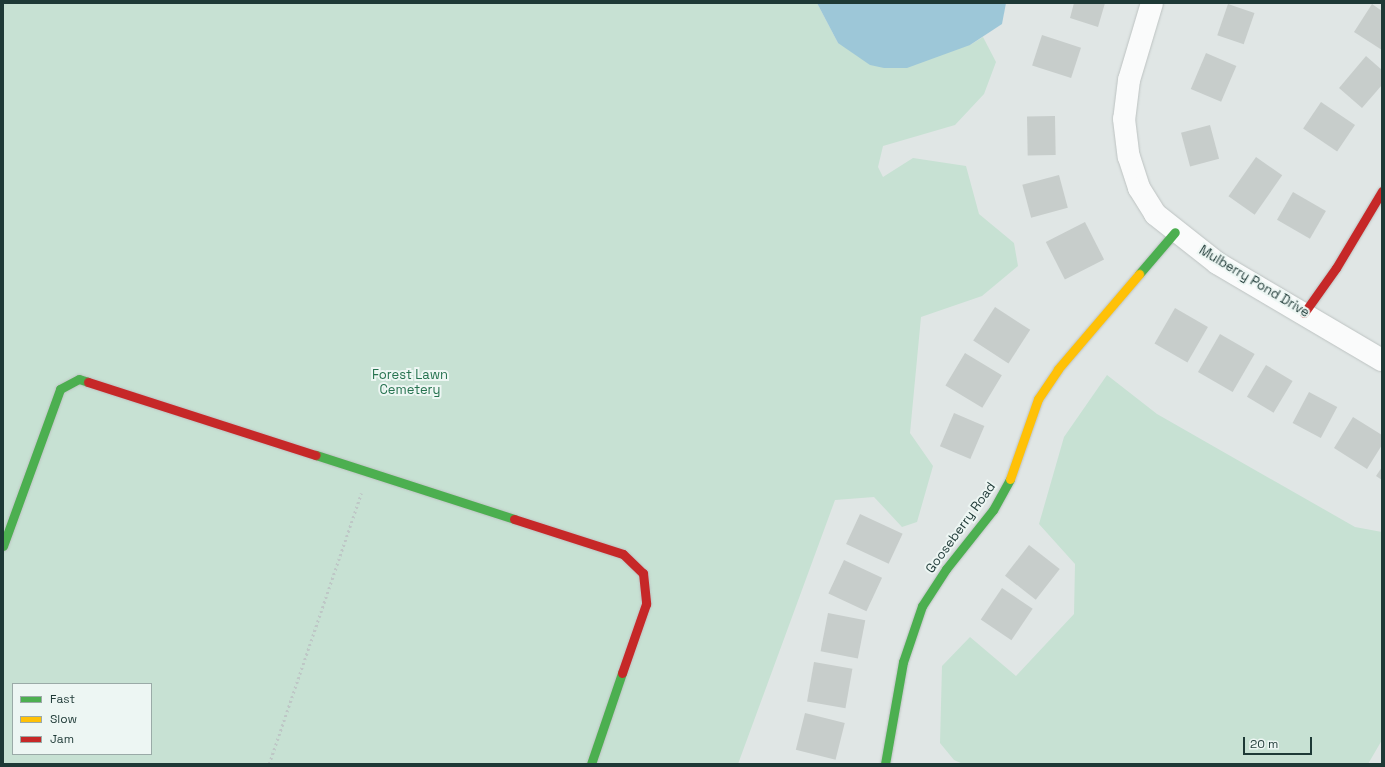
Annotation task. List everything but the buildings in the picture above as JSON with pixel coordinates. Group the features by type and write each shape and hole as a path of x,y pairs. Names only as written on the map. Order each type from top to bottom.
{"street":[{"name":"Mulberry Pond Drive","path":"1152,3 1140,38 1129,80 1124,119 1129,157 1139,188 1155,214 1175,232 1216,263 1304,313 1382,360"},
{"path":"1304,313 1336,268 1382,191"},
{"name":"Gooseberry Road","path":"885,764 903,662 922,606 1008,485 1038,398 1058,369 1175,232"},
{"path":"3,546 60,389 79,379 623,554 643,573 646,604 590,764"}],"path":[{"path":"269,764 369,472"}],"green space":[{"name":"Forest Lawn Cemetery","path":"3,3 817,3 838,43 970,45 983,37 996,62 984,94 955,125 883,146 878,167 883,177 913,158 966,166 979,214 1014,243 1018,266 982,296 921,317 910,433 933,466 917,522 902,527 874,497 835,500 738,764 3,764"},
{"path":"1107,375 1157,414 1355,527 1382,532 1382,740 1368,764 963,764 954,760 940,743 942,666 970,637 1016,676 1074,614 1075,564 1039,524 1064,437"}],"water":[{"path":"817,3 1006,3 1002,24 970,45 907,68 884,68 870,65 838,43"}],"traffic: fast":[{"path":"1139,274 1175,232"},
{"path":"3,546 60,389 79,379 88,382"},
{"path":"316,455 514,519"},
{"path":"885,764 903,662 922,606 946,569 993,510 1010,479"},
{"path":"591,764 622,673"}],"traffic: slow":[{"path":"1010,479 1038,399 1058,369 1139,274"}],"traffic: jam":[{"path":"1304,313 1336,268 1382,191"},
{"path":"88,382 316,455"},
{"path":"514,519 623,554 643,573 646,604 622,673"}]}
